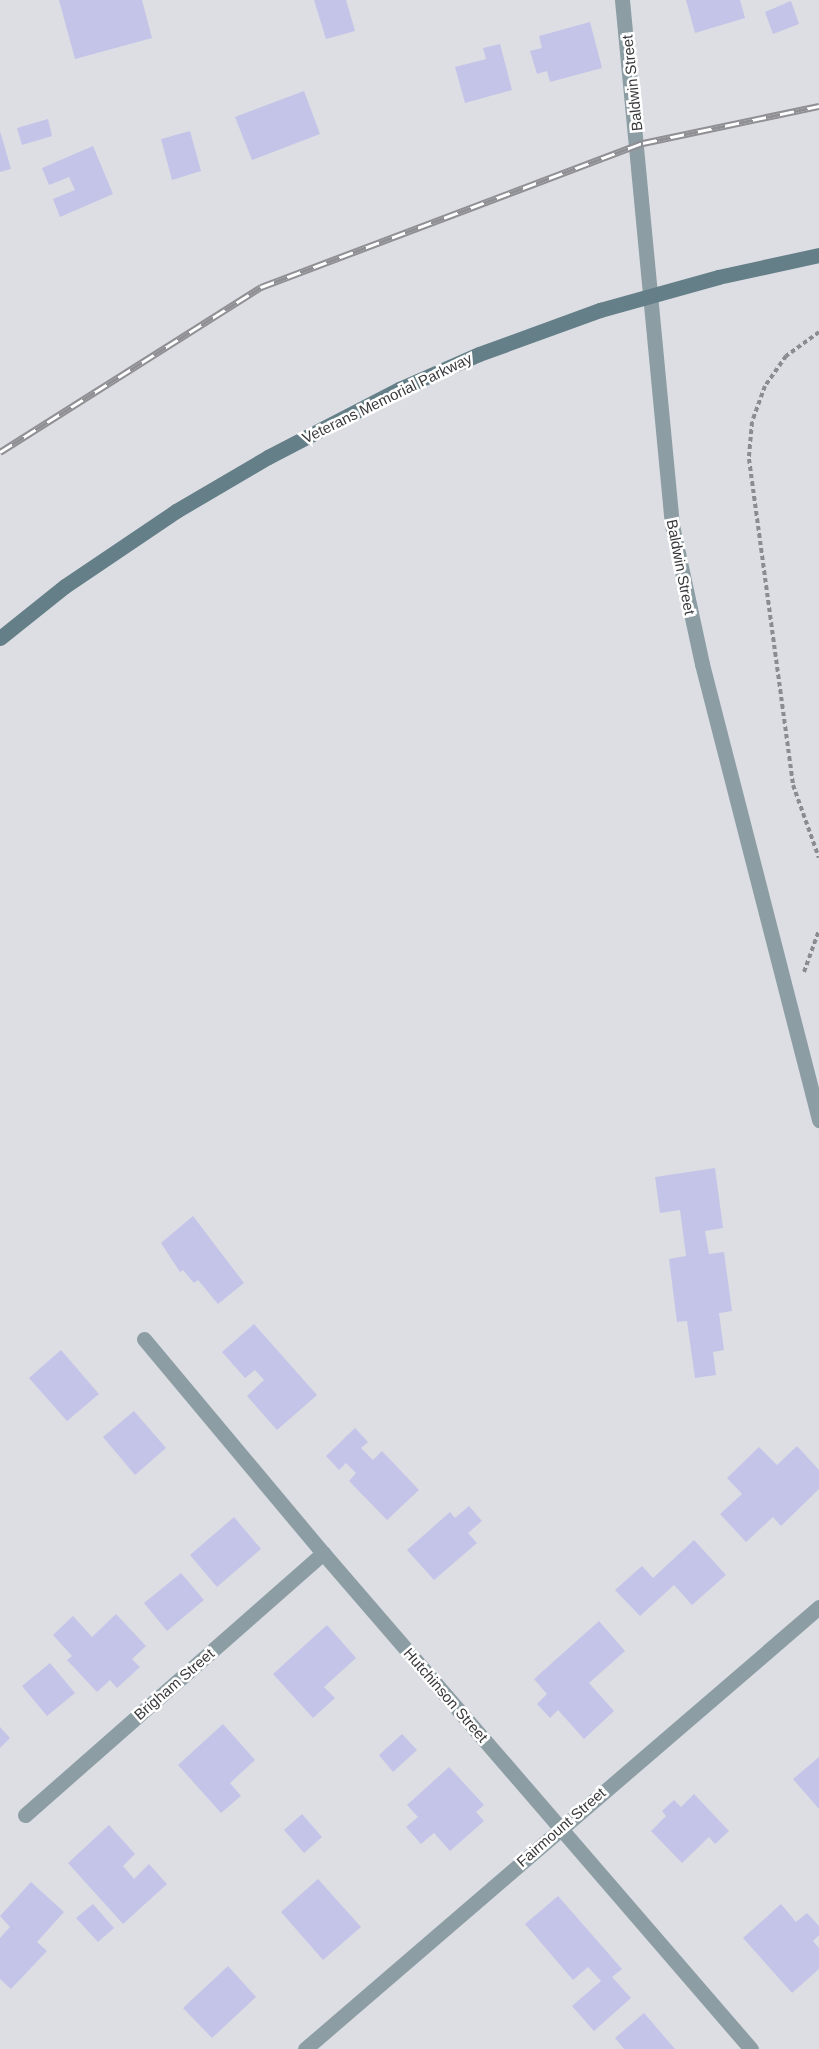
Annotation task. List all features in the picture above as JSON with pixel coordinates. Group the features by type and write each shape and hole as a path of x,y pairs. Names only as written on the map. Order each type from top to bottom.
{"main road":[{"name":"Veterans Memorial Parkway","path":"0,638 65,586 176,512 288,446 399,389 479,354 600,310 718,277 819,255"}],"street":[{"name":"Baldwin Street","path":"622,0 634,97 672,525 691,617 819,1120"},
{"name":"Hutchinson Street","path":"144,1339 323,1553 751,2049"},
{"name":"Brigham Street","path":"26,1815 323,1553"},
{"name":"Fairmount Street","path":"305,2049 819,1607"}],"path":[{"path":"819,332 786,356 765,386 752,422 749,459 793,785 819,858"},
{"path":"801,974 809,965 819,930"}],"building":[{"path":"59,0 142,0 152,38 75,59"},
{"path":"314,0 346,0 355,31 326,39"},
{"path":"686,0 740,0 745,18 695,33"},
{"path":"791,1 799,24 773,34 765,12"},
{"path":"590,22 602,68 550,82 547,71 537,74 530,51 542,48 539,36"},
{"path":"500,44 512,90 465,103 455,67 486,59 483,48"},
{"path":"304,91 320,134 252,160 235,117"},
{"path":"48,119 52,136 22,145 17,128"},
{"path":"0,131 11,169 0,172"},
{"path":"190,131 201,171 172,180 161,139"},
{"path":"93,146 113,194 60,217 53,199 75,190 69,177 49,185 42,168"},
{"path":"715,1168 723,1228 705,1231 709,1254 724,1252 732,1311 719,1313 724,1350 713,1352 716,1375 695,1378 687,1321 677,1322 669,1259 686,1256 680,1210 660,1213 655,1177"},
{"path":"193,1216 244,1283 218,1304 198,1280 194,1283 183,1270 180,1272 161,1243"},
{"path":"254,1324 317,1395 277,1430 247,1396 264,1380 255,1370 245,1378 222,1352"},
{"path":"61,1350 99,1394 67,1421 29,1378"},
{"path":"134,1411 166,1448 135,1475 103,1437"},
{"path":"355,1428 368,1442 361,1448 373,1460 382,1451 419,1490 387,1520 349,1481 356,1473 346,1463 339,1470 326,1456"},
{"path":"797,1446 819,1470 819,1489 781,1526 773,1517 746,1542 720,1514 742,1494 727,1478 759,1447 777,1465"},
{"path":"469,1506 482,1521 468,1533 477,1543 434,1580 407,1550 450,1512 455,1518"},
{"path":"234,1517 261,1549 217,1587 190,1555"},
{"path":"694,1540 726,1575 692,1605 674,1585 640,1616 615,1590 642,1566 653,1578"},
{"path":"181,1573 204,1600 167,1631 144,1603"},
{"path":"116,1614 146,1646 132,1659 140,1667 117,1688 110,1680 97,1692 67,1660 72,1656 53,1635 73,1616 92,1637"},
{"path":"599,1621 625,1651 589,1683 614,1711 584,1739 558,1710 550,1718 537,1704 547,1694 534,1679"},
{"path":"327,1625 356,1658 324,1687 335,1698 313,1718 273,1674"},
{"path":"50,1663 75,1693 47,1716 22,1686"},
{"path":"223,1724 255,1760 230,1783 241,1796 221,1813 178,1765"},
{"path":"0,1727 10,1738 0,1748"},
{"path":"402,1734 417,1750 393,1772 379,1755"},
{"path":"819,1757 819,1809 793,1779"},
{"path":"449,1767 484,1805 476,1812 484,1821 450,1851 434,1833 421,1844 406,1827 418,1817 407,1805"},
{"path":"694,1794 729,1831 715,1844 709,1837 682,1863 651,1831 666,1816 662,1811 674,1800 681,1807"},
{"path":"302,1814 322,1837 304,1853 284,1830"},
{"path":"109,1825 135,1854 123,1866 134,1879 149,1864 167,1884 123,1924 68,1863"},
{"path":"318,1879 361,1927 323,1960 281,1912"},
{"path":"31,1882 64,1912 37,1942 47,1951 11,1989 0,1979 0,1938 10,1927 0,1916"},
{"path":"558,1896 622,1969 612,1977 631,1998 594,2031 572,2006 601,1981 588,1967 573,1980 525,1924"},
{"path":"93,1904 114,1928 98,1942 76,1918"},
{"path":"781,1904 796,1922 807,1913 819,1926 819,1935 813,1941 819,1948 819,1969 792,1993 743,1938"},
{"path":"228,1966 256,1997 212,2038 183,2008"},
{"path":"644,2013 675,2049 624,2049 615,2038"}],"railway":[{"path":"0,452 261,287 643,143 819,106"}]}
